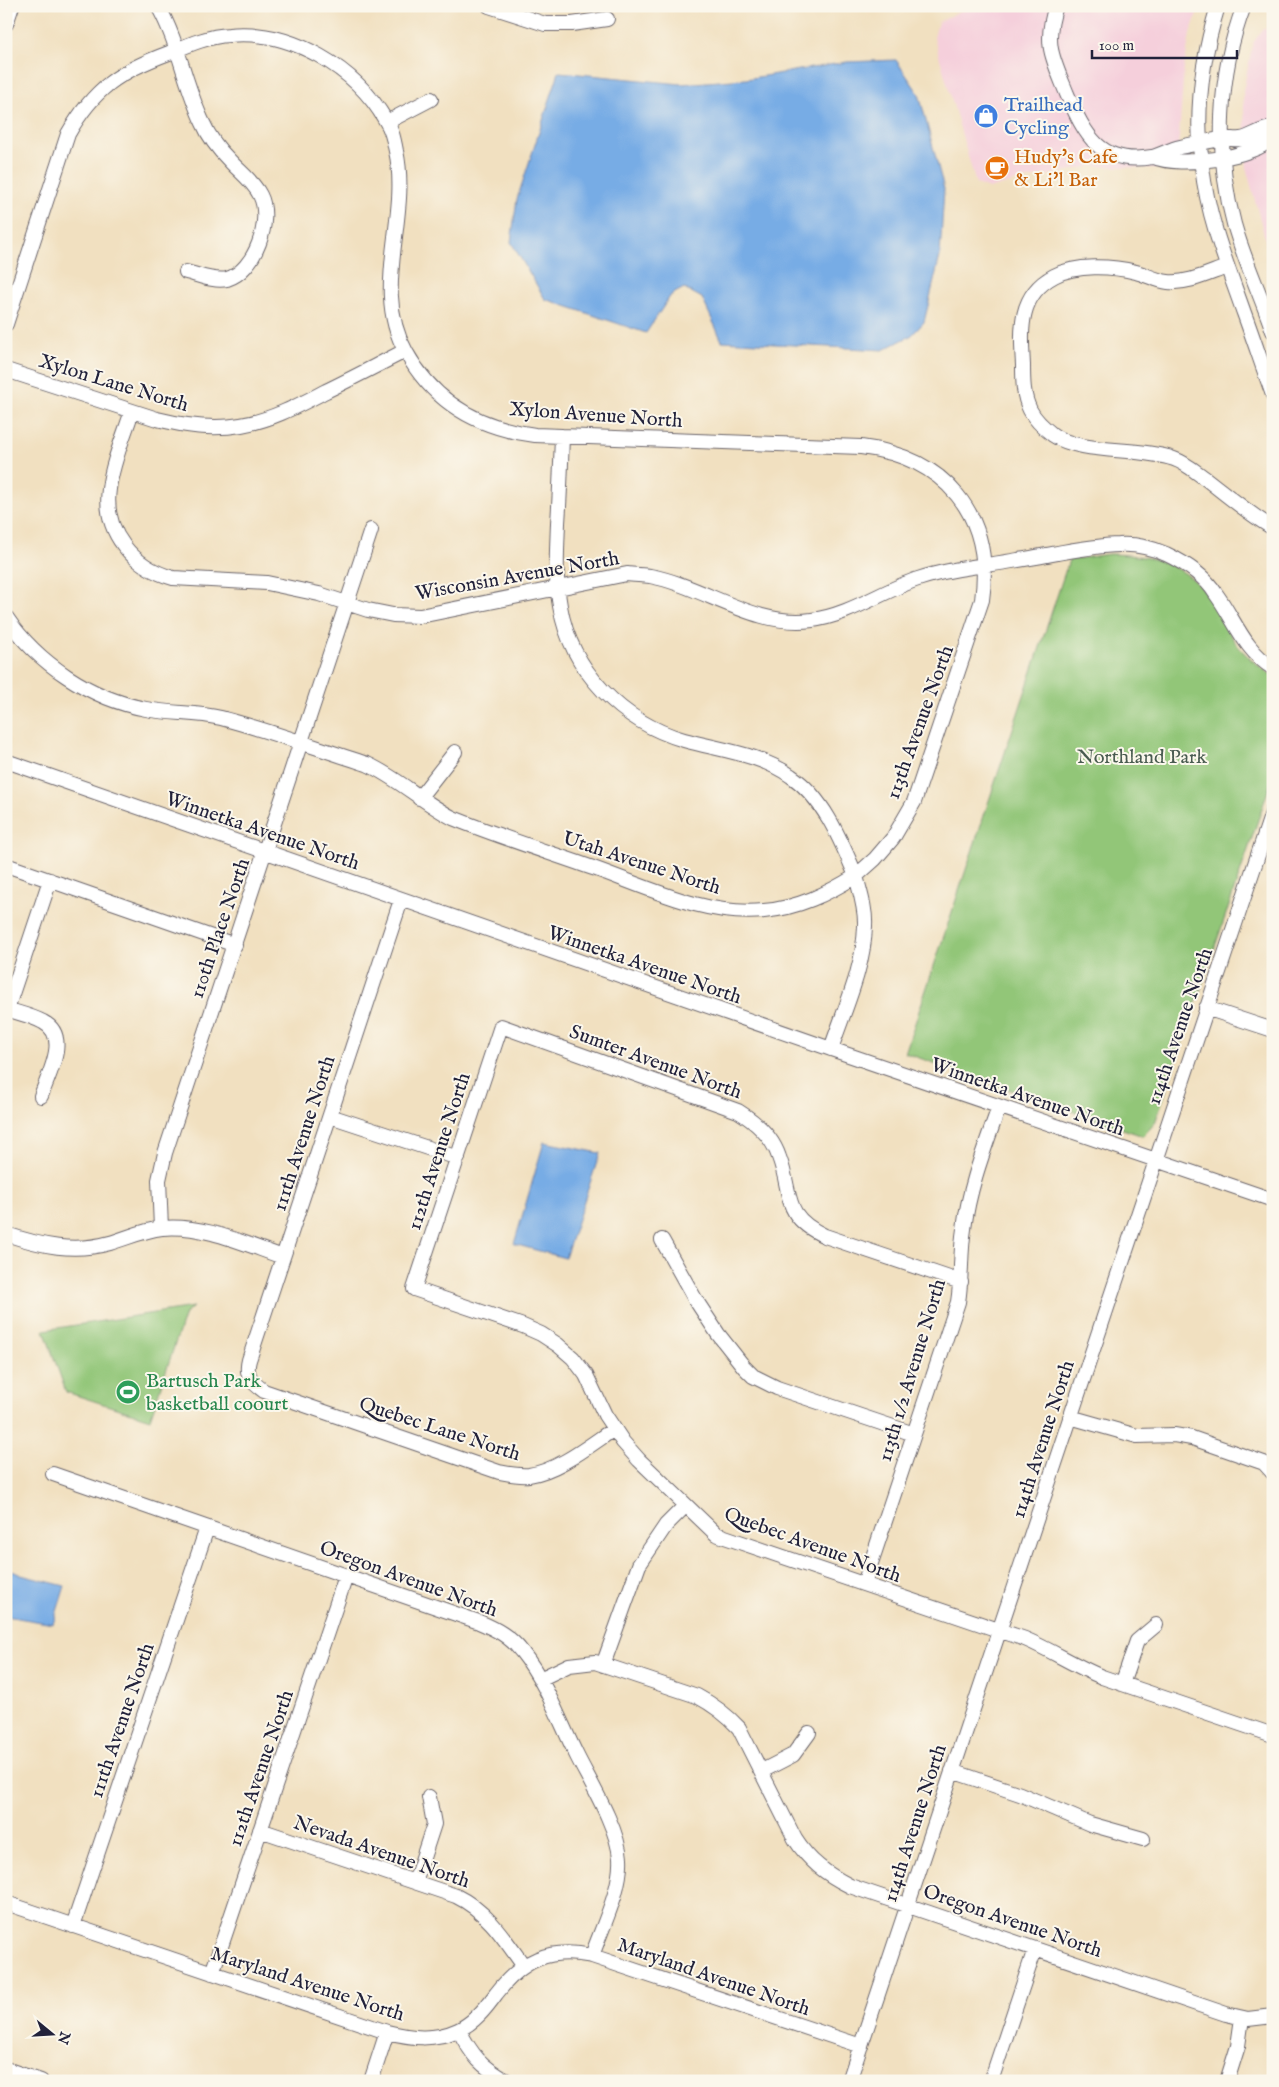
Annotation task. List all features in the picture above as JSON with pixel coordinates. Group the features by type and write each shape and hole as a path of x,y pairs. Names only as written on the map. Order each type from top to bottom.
{"street":[{"path":"6,24 12,6"},
{"path":"158,6 177,50 204,124 228,160 248,178 260,194 263,204 262,232 250,262 240,272 227,279 213,279 186,272"},
{"path":"489,6 546,24 572,24 607,19"},
{"path":"1056,6 1049,32 1049,43 1054,63 1083,129 1096,145 1118,157 1130,159 1154,157 1178,147 1222,139 1240,139 1273,128"},
{"path":"1218,6 1204,66 1200,101 1201,160 1208,202 1227,267 1273,395"},
{"path":"1244,6 1232,47 1225,82 1223,157 1226,186 1234,223 1273,332"},
{"name":"Xylon Avenue North","path":"6,324 68,134 92,98 127,71 177,50 207,39 235,34 259,35 290,44 322,57 345,71 368,94 387,122 393,136 400,184 390,285 392,309 405,351 423,378 441,397 463,412 486,424 510,432 562,436 860,447 883,450 924,466 942,478 958,496 977,529 984,566"},
{"path":"387,122 431,99"},
{"path":"1154,157 1163,161 1201,160 1223,157 1256,148 1269,142 1273,137"},
{"path":"1227,267 1207,275 1174,282 1159,280 1127,270 1075,270 1054,276 1038,289 1028,302 1022,318 1024,393 1030,409 1038,421 1060,439 1079,444 1163,455 1177,460 1194,470 1273,528"},
{"name":"Xylon Lane North","path":"6,370 183,426 212,428 241,426 269,418 296,407 405,351"},
{"name":"Wisconsin Avenue North","path":"132,411 108,489 108,507 120,540 130,554 151,570 173,578 267,583 319,594 347,604 393,616 420,616 627,574 649,576 774,619 793,621 830,616 918,579 942,572 1108,545 1127,545 1156,550 1173,558 1202,577 1216,592 1248,647 1256,656 1273,668"},
{"path":"562,436 557,588 562,615 575,653 603,692 621,709 664,734 773,765 793,776 810,792 827,816 856,876 863,900 866,924 863,949 857,974 831,1049"},
{"name":"110th Place North","path":"161,1228 159,1180 165,1153 371,530"},
{"name":"113th Avenue North","path":"856,876 875,859 893,838 914,802 978,614 984,585 984,566"},
{"name":"Utah Avenue North","path":"6,616 35,652 60,672 87,688 116,700 146,709 218,717 367,764 386,773 436,810 473,826 690,902 718,909 764,911 801,904 839,887 856,876"},
{"path":"419,798 455,752"},
{"name":"Winnetka Avenue North","path":"6,762 831,1049 1273,1200"},
{"name":"114th Avenue North","path":"849,2081 1206,1008 1270,830 1273,810"},
{"path":"6,865 235,945"},
{"path":"41,1096 56,1052 58,1042 56,1034 51,1027 43,1022 7,1009 50,880"},
{"name":"111th Avenue North","path":"250,1379 247,1373 249,1360 401,900"},
{"path":"1206,1008 1273,1030"},
{"name":"112th Avenue North","path":"414,1289 501,1026"},
{"name":"Sumter Avenue North","path":"501,1026 738,1110 754,1121 775,1147 791,1206 799,1218 811,1230 961,1282"},
{"name":"113th 1/2 Avenue North","path":"864,1584 951,1323 961,1282 963,1230 969,1200 999,1107"},
{"path":"330,1116 458,1158"},
{"path":"6,1234 48,1247 69,1249 90,1248 161,1228 196,1230 216,1234 283,1257"},
{"path":"662,1240 695,1299 718,1334 753,1376 777,1388 914,1434"},
{"name":"Quebec Avenue North","path":"414,1289 523,1326 541,1334 558,1345 573,1358 586,1375 605,1415 638,1460 708,1529 726,1539 999,1631 1043,1647 1081,1669 1273,1735"},
{"name":"Quebec Lane North","path":"250,1379 264,1391 499,1472 514,1475 544,1472 614,1429"},
{"path":"1070,1416 1137,1436 1174,1435 1192,1438 1264,1464 1273,1473"},
{"name":"Oregon Avenue North","path":"54,1474 496,1629 521,1650 540,1679 569,1665 595,1662 696,1696 712,1704 728,1716 739,1728 805,1855 833,1878 850,1886 1242,2018 1273,2016"},
{"path":"603,1664 639,1565 650,1546 685,1506"},
{"name":"111th Avenue North","path":"72,1926 207,1528"},
{"name":"112th Avenue North","path":"212,1973 346,1576"},
{"path":"1122,1684 1137,1640 1156,1625"},
{"path":"540,1679 617,1841 620,1871 592,1956"},
{"path":"762,1771 793,1755 809,1733"},
{"path":"952,1772 1020,1794 1090,1824 1143,1839"},
{"path":"416,1882 434,1824 429,1797"},
{"name":"Nevada Avenue North","path":"260,1830 416,1882 470,1903 495,1926 523,1965"},
{"name":"Maryland Avenue North","path":"6,1903 387,2032 422,2039 442,2036 459,2030 475,2019 504,1983 523,1965 554,1953 570,1952 592,1956 861,2046"},
{"path":"991,2081 1035,1948"},
{"path":"1227,2081 1238,2046 1242,2018"},
{"path":"459,2030 477,2060 507,2081"},
{"path":"371,2081 387,2032"},
{"path":"6,2069 41,2081"}],"shaded area":[{"path":"972,6 1200,6 1190,34 1184,68 1179,137 1181,169 1092,166 1013,182 989,189 976,184 934,38 938,22"},
{"path":"1273,26 1273,268 1247,171 1243,91 1253,43 1262,30"}],"green space":[{"name":"Northland Park","path":"1109,554 1152,559 1176,568 1188,575 1209,596 1238,646 1254,662 1273,676 1273,776 1155,1123 1143,1136 905,1053 1069,560"},
{"path":"193,1307 185,1314 150,1419 66,1392 44,1330"}],"water":[{"path":"896,60 919,94 944,189 940,256 924,322 912,335 883,350 722,341 702,298 684,288 671,295 646,333 545,299 511,242 517,199 559,72 681,84 746,79 847,62"},
{"path":"544,1142 600,1153 565,1258 514,1244"},
{"path":"6,1568 21,1575 65,1586 53,1624 6,1616"}],"place":[{"name":"Trailhead Cycling","path":"986,116"},
{"name":"Hudy's Cafe & Li'l Bar","path":"997,168"},
{"name":"Bartusch Park basketball coourt","path":"128,1392"}]}
